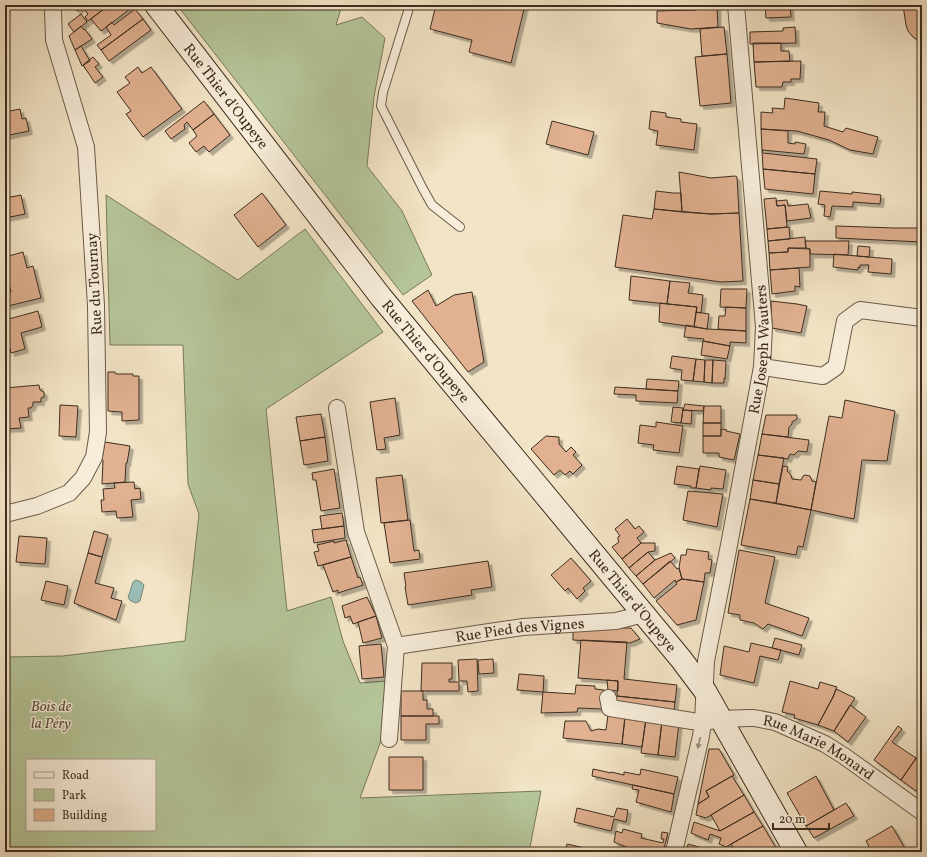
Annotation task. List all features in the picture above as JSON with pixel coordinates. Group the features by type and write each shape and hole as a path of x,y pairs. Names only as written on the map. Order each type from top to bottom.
{"main road":[{"name":"Rue Thier d'Oupeye","path":"156,5 382,297 681,659 705,691 712,721 796,852"}],"street":[{"name":"Rue du Tournay","path":"5,514 37,506 69,493 83,478 94,457 98,432 96,305 86,147 54,40 54,5"},
{"name":"Rue Joseph Wauters","path":"705,691 706,661 731,538 762,367 764,327 736,5"},
{"path":"762,367 823,376 836,367 845,321 860,310 922,318"},
{"path":"337,408 356,532 396,646 389,739"},
{"name":"Rue Pied des Vignes","path":"396,646 523,627 616,621 644,614"},
{"name":"Rue Marie Monard","path":"608,698 610,708 712,721 754,718 775,722 825,744 922,812"},
{"path":"674,852 712,721"}],"lane":[{"path":"410,5 383,92 381,106 423,190 432,204 460,227"}],"green space":[{"path":"177,5 342,5 336,25 362,17 385,38 374,97 367,166 402,211 432,275 403,295"},
{"name":"Bois de la Péry","path":"106,195 238,280 305,229 383,332 266,409 287,611 331,597 343,641 360,683 386,681 382,738 360,798 541,791 529,852 5,852 5,657 63,656 185,641 199,514 188,484 183,345 110,345"}],"water":[{"path":"136,580 144,585 140,601 136,603 128,598 133,582"}],"building":[{"path":"73,5 85,5 77,11"},
{"path":"91,5 109,5 88,21 85,17 88,14 85,10"},
{"path":"109,5 134,6 101,31 91,19"},
{"path":"436,5 525,5 511,63 469,52 472,40 430,29"},
{"path":"696,5 717,5 718,27 691,29 657,23 657,11 696,10"},
{"path":"765,5 790,5 791,17 766,18"},
{"path":"903,5 922,5 922,43 913,37 908,31"},
{"path":"135,9 143,19 101,50 97,45 111,35 106,27 112,22 114,25"},
{"path":"81,14 87,22 74,32 68,24"},
{"path":"143,19 151,30 109,61 101,50"},
{"path":"81,26 92,39 75,50 69,36"},
{"path":"724,27 727,54 702,56 700,29"},
{"path":"795,27 796,43 750,44 750,32 783,31 783,28"},
{"path":"753,43 781,43 781,51 789,51 790,61 754,62"},
{"path":"81,46 90,61 82,66 75,50"},
{"path":"727,54 731,103 700,106 695,57"},
{"path":"93,57 99,64 95,67 103,77 95,83 83,65"},
{"path":"801,61 800,79 791,79 791,82 783,82 782,87 756,87 754,62"},
{"path":"138,67 142,73 151,67 182,109 143,137 126,114 131,111 117,92 130,83 125,77"},
{"path":"785,98 819,103 818,112 825,112 824,126 843,132 846,128 878,137 873,154 850,150 829,140 797,131 761,129 761,112 773,113 772,108 784,109"},
{"path":"204,101 214,114 193,130 187,122 184,125 185,129 171,139 165,131"},
{"path":"20,109 22,119 26,118 29,131 5,136 5,112"},
{"path":"651,111 666,113 666,117 681,119 681,122 697,124 694,150 656,145 658,131 649,129"},
{"path":"214,114 230,135 209,152 204,146 196,152 189,143 197,136 193,130"},
{"path":"552,121 594,132 588,155 546,144"},
{"path":"761,129 788,131 788,143 795,144 795,142 806,144 804,154 762,150"},
{"path":"762,150 763,153 817,159 815,174 763,169"},
{"path":"763,169 815,174 813,194 765,189"},
{"path":"679,172 711,178 737,177 739,213 711,214 682,212"},
{"path":"656,191 681,193 682,212 654,209"},
{"path":"820,191 881,195 880,204 853,202 853,207 832,206 830,217 824,216 825,205 818,204"},
{"path":"262,193 286,225 258,247 234,215"},
{"path":"21,195 25,214 5,218 5,198"},
{"path":"776,198 777,206 785,205 787,227 767,229 764,199"},
{"path":"787,200 788,206 808,204 811,218 787,221 785,205 777,206 776,201"},
{"path":"654,209 711,214 739,213 743,281 721,282 615,267 623,215 652,219"},
{"path":"836,226 922,228 922,242 836,238"},
{"path":"789,227 790,239 768,241 767,229"},
{"path":"805,237 806,248 788,248 788,252 769,253 768,241"},
{"path":"805,241 849,241 848,255 810,254 810,249 806,248"},
{"path":"858,246 870,247 869,257 857,256"},
{"path":"788,248 810,249 810,267 770,270 769,253 788,252"},
{"path":"23,252 27,268 33,266 41,298 8,306 5,293 11,292 5,265 5,257"},
{"path":"834,254 892,259 891,274 868,272 869,265 860,265 858,270 833,267"},
{"path":"799,268 800,287 795,286 795,291 772,294 770,270"},
{"path":"631,276 670,281 667,304 629,300"},
{"path":"670,281 690,283 688,293 703,295 701,313 696,312 697,307 667,304"},
{"path":"721,289 747,289 746,308 720,307"},
{"path":"428,290 436,306 454,295 472,292 484,362 468,372 412,301"},
{"path":"771,301 807,306 801,333 772,328"},
{"path":"660,303 697,307 694,327 659,322"},
{"path":"726,307 746,308 746,331 718,329 719,316 725,316"},
{"path":"38,311 42,327 21,333 25,349 11,353 5,327 5,320"},
{"path":"696,312 709,314 707,329 694,327"},
{"path":"686,325 707,329 746,331 746,343 730,342 730,346 703,341 704,339 684,337"},
{"path":"703,341 730,346 727,359 701,355"},
{"path":"672,356 696,359 693,381 681,380 682,370 670,368"},
{"path":"696,359 705,360 704,382 693,381"},
{"path":"705,360 713,360 712,383 704,382"},
{"path":"713,360 726,361 724,383 712,383"},
{"path":"108,372 115,372 116,374 133,374 133,376 139,376 139,420 122,421 122,412 108,411"},
{"path":"647,379 679,381 678,391 646,389"},
{"path":"39,385 40,390 44,392 44,397 41,398 41,402 33,402 31,408 28,408 29,417 19,418 21,428 5,429 5,388"},
{"path":"615,387 678,391 677,403 636,401 636,395 614,394"},
{"path":"395,398 400,435 384,438 386,449 377,450 370,402"},
{"path":"845,400 895,411 887,461 862,460 854,519 811,510 829,416 842,418"},
{"path":"685,404 704,406 703,411 683,410"},
{"path":"60,405 78,406 76,437 59,436"},
{"path":"704,406 721,406 721,423 703,423"},
{"path":"673,407 683,408 681,423 671,422"},
{"path":"683,410 692,411 691,424 681,423"},
{"path":"321,414 325,437 300,441 296,417"},
{"path":"766,415 797,415 797,419 792,422 789,427 788,437 762,434"},
{"path":"656,422 683,426 679,453 653,450 654,445 638,443 640,425 656,427"},
{"path":"703,423 721,423 721,436 703,436"},
{"path":"721,429 740,434 734,460 719,457 719,453 703,453 703,436 721,436"},
{"path":"762,434 809,440 807,452 798,451 794,455 790,454 788,459 758,455"},
{"path":"546,436 559,437 559,444 566,452 571,447 576,452 573,455 582,465 573,474 570,471 565,475 560,470 554,475 531,449"},
{"path":"325,437 328,461 304,465 300,441"},
{"path":"105,442 130,446 126,463 125,482 102,484 102,459"},
{"path":"758,455 784,458 779,484 753,480"},
{"path":"677,466 699,469 696,488 674,484"},
{"path":"700,466 726,470 723,489 711,488 711,490 696,488"},
{"path":"783,466 788,467 787,471 791,475 792,479 801,480 805,475 810,476 812,481 816,482 811,510 776,503"},
{"path":"334,469 340,508 321,511 316,480 313,480 312,473"},
{"path":"402,475 408,520 381,523 376,478"},
{"path":"753,480 779,484 776,503 750,499"},
{"path":"134,482 135,489 140,488 141,499 131,500 133,517 117,518 116,511 102,512 101,500 104,500 103,489 115,488 114,483"},
{"path":"688,491 723,494 717,527 683,520"},
{"path":"750,499 811,510 803,547 798,546 796,555 741,545"},
{"path":"342,513 344,526 322,529 320,516"},
{"path":"627,519 635,529 639,526 644,532 637,538 641,543 622,559 612,547 619,542 618,537 620,536 615,529"},
{"path":"410,520 414,551 419,550 420,559 390,563 384,523"},
{"path":"344,526 345,538 314,543 312,530"},
{"path":"94,531 108,535 102,557 88,553"},
{"path":"19,536 47,538 45,564 16,562"},
{"path":"346,540 351,557 318,566 314,552 319,551 317,545"},
{"path":"641,543 655,543 655,551 648,552 629,568 622,559"},
{"path":"687,549 709,552 708,559 712,560 710,573 705,573 704,582 682,579 679,568 681,555 686,555"},
{"path":"739,550 775,557 765,603 809,618 802,636 768,624 763,629 754,623 740,620 740,615 728,613"},
{"path":"648,552 655,560 636,576 629,568"},
{"path":"88,553 102,557 95,583 114,588 111,598 122,601 116,620 74,603"},
{"path":"671,553 675,558 643,584 636,576 655,560"},
{"path":"351,557 358,578 360,577 363,585 338,593 338,590 333,592 323,565"},
{"path":"571,558 591,581 583,588 585,591 577,599 568,588 565,591 551,575"},
{"path":"488,561 492,587 471,590 472,595 408,605 404,573"},
{"path":"670,561 677,569 679,568 682,579 676,582 675,580 654,598 643,584"},
{"path":"682,579 704,582 696,620 677,625 656,601 677,584 676,582"},
{"path":"46,581 68,586 64,605 41,600"},
{"path":"367,597 376,616 353,624 350,616 345,618 342,606"},
{"path":"376,616 382,638 363,643 358,622"},
{"path":"573,628 631,628 640,639 630,643 573,640"},
{"path":"775,638 802,645 799,655 772,648"},
{"path":"581,640 627,642 624,679 677,685 675,702 617,696 618,681 578,678"},
{"path":"751,643 781,650 778,660 760,656 754,683 720,675 724,646 749,652"},
{"path":"381,644 384,677 362,679 359,646"},
{"path":"477,659 478,691 468,692 467,681 459,681 458,660"},
{"path":"493,659 494,673 479,674 478,660"},
{"path":"422,663 452,663 452,679 449,679 449,682 459,682 459,691 421,691"},
{"path":"519,674 544,676 543,692 517,690"},
{"path":"607,680 618,681 618,691 608,690"},
{"path":"790,681 818,689 820,682 837,687 818,725 794,718 795,715 782,712"},
{"path":"576,685 595,686 595,689 604,690 602,709 578,708 577,712 541,713 543,692 575,694"},
{"path":"836,689 855,698 834,731 818,725"},
{"path":"401,691 423,691 423,700 427,700 427,709 433,709 433,716 401,716"},
{"path":"616,696 675,702 674,711 614,704"},
{"path":"850,705 866,717 848,742 834,731"},
{"path":"608,715 625,717 622,744 563,738 565,721 586,721 591,731 598,729 606,730"},
{"path":"401,716 439,716 439,724 426,724 426,740 401,740"},
{"path":"625,717 646,719 642,747 622,744"},
{"path":"646,719 662,721 658,755 641,753"},
{"path":"662,721 679,723 675,757 658,755"},
{"path":"898,726 902,729 892,742 916,758 901,780 874,760"},
{"path":"709,749 719,749 734,775 706,791 709,797 698,804"},
{"path":"922,750 922,783 916,791 901,780"},
{"path":"389,757 423,757 423,790 389,790"},
{"path":"593,769 624,775 624,772 640,775 641,769 678,777 674,794 592,776"},
{"path":"732,776 744,795 706,818 696,815 698,804 709,797 706,791"},
{"path":"816,776 834,810 806,826 787,793"},
{"path":"633,785 674,794 671,812 636,802 639,790 632,789"},
{"path":"744,795 754,812 720,831 711,815"},
{"path":"846,803 854,816 814,838 806,826"},
{"path":"577,808 614,817 617,808 628,810 626,822 614,819 611,831 574,822"},
{"path":"754,812 763,826 726,847 719,844 721,838 710,834 708,840 691,833 694,822 720,831"},
{"path":"763,826 778,851 743,852 741,849 735,852 731,844"},
{"path":"892,826 907,852 872,852 866,841"},
{"path":"623,829 642,834 641,838 663,843 664,839 661,839 662,832 668,833 663,852 639,852 614,842 616,831 622,833"},
{"path":"567,844 603,852 565,852"},
{"path":"688,844 713,851 722,852 687,852"}]}
